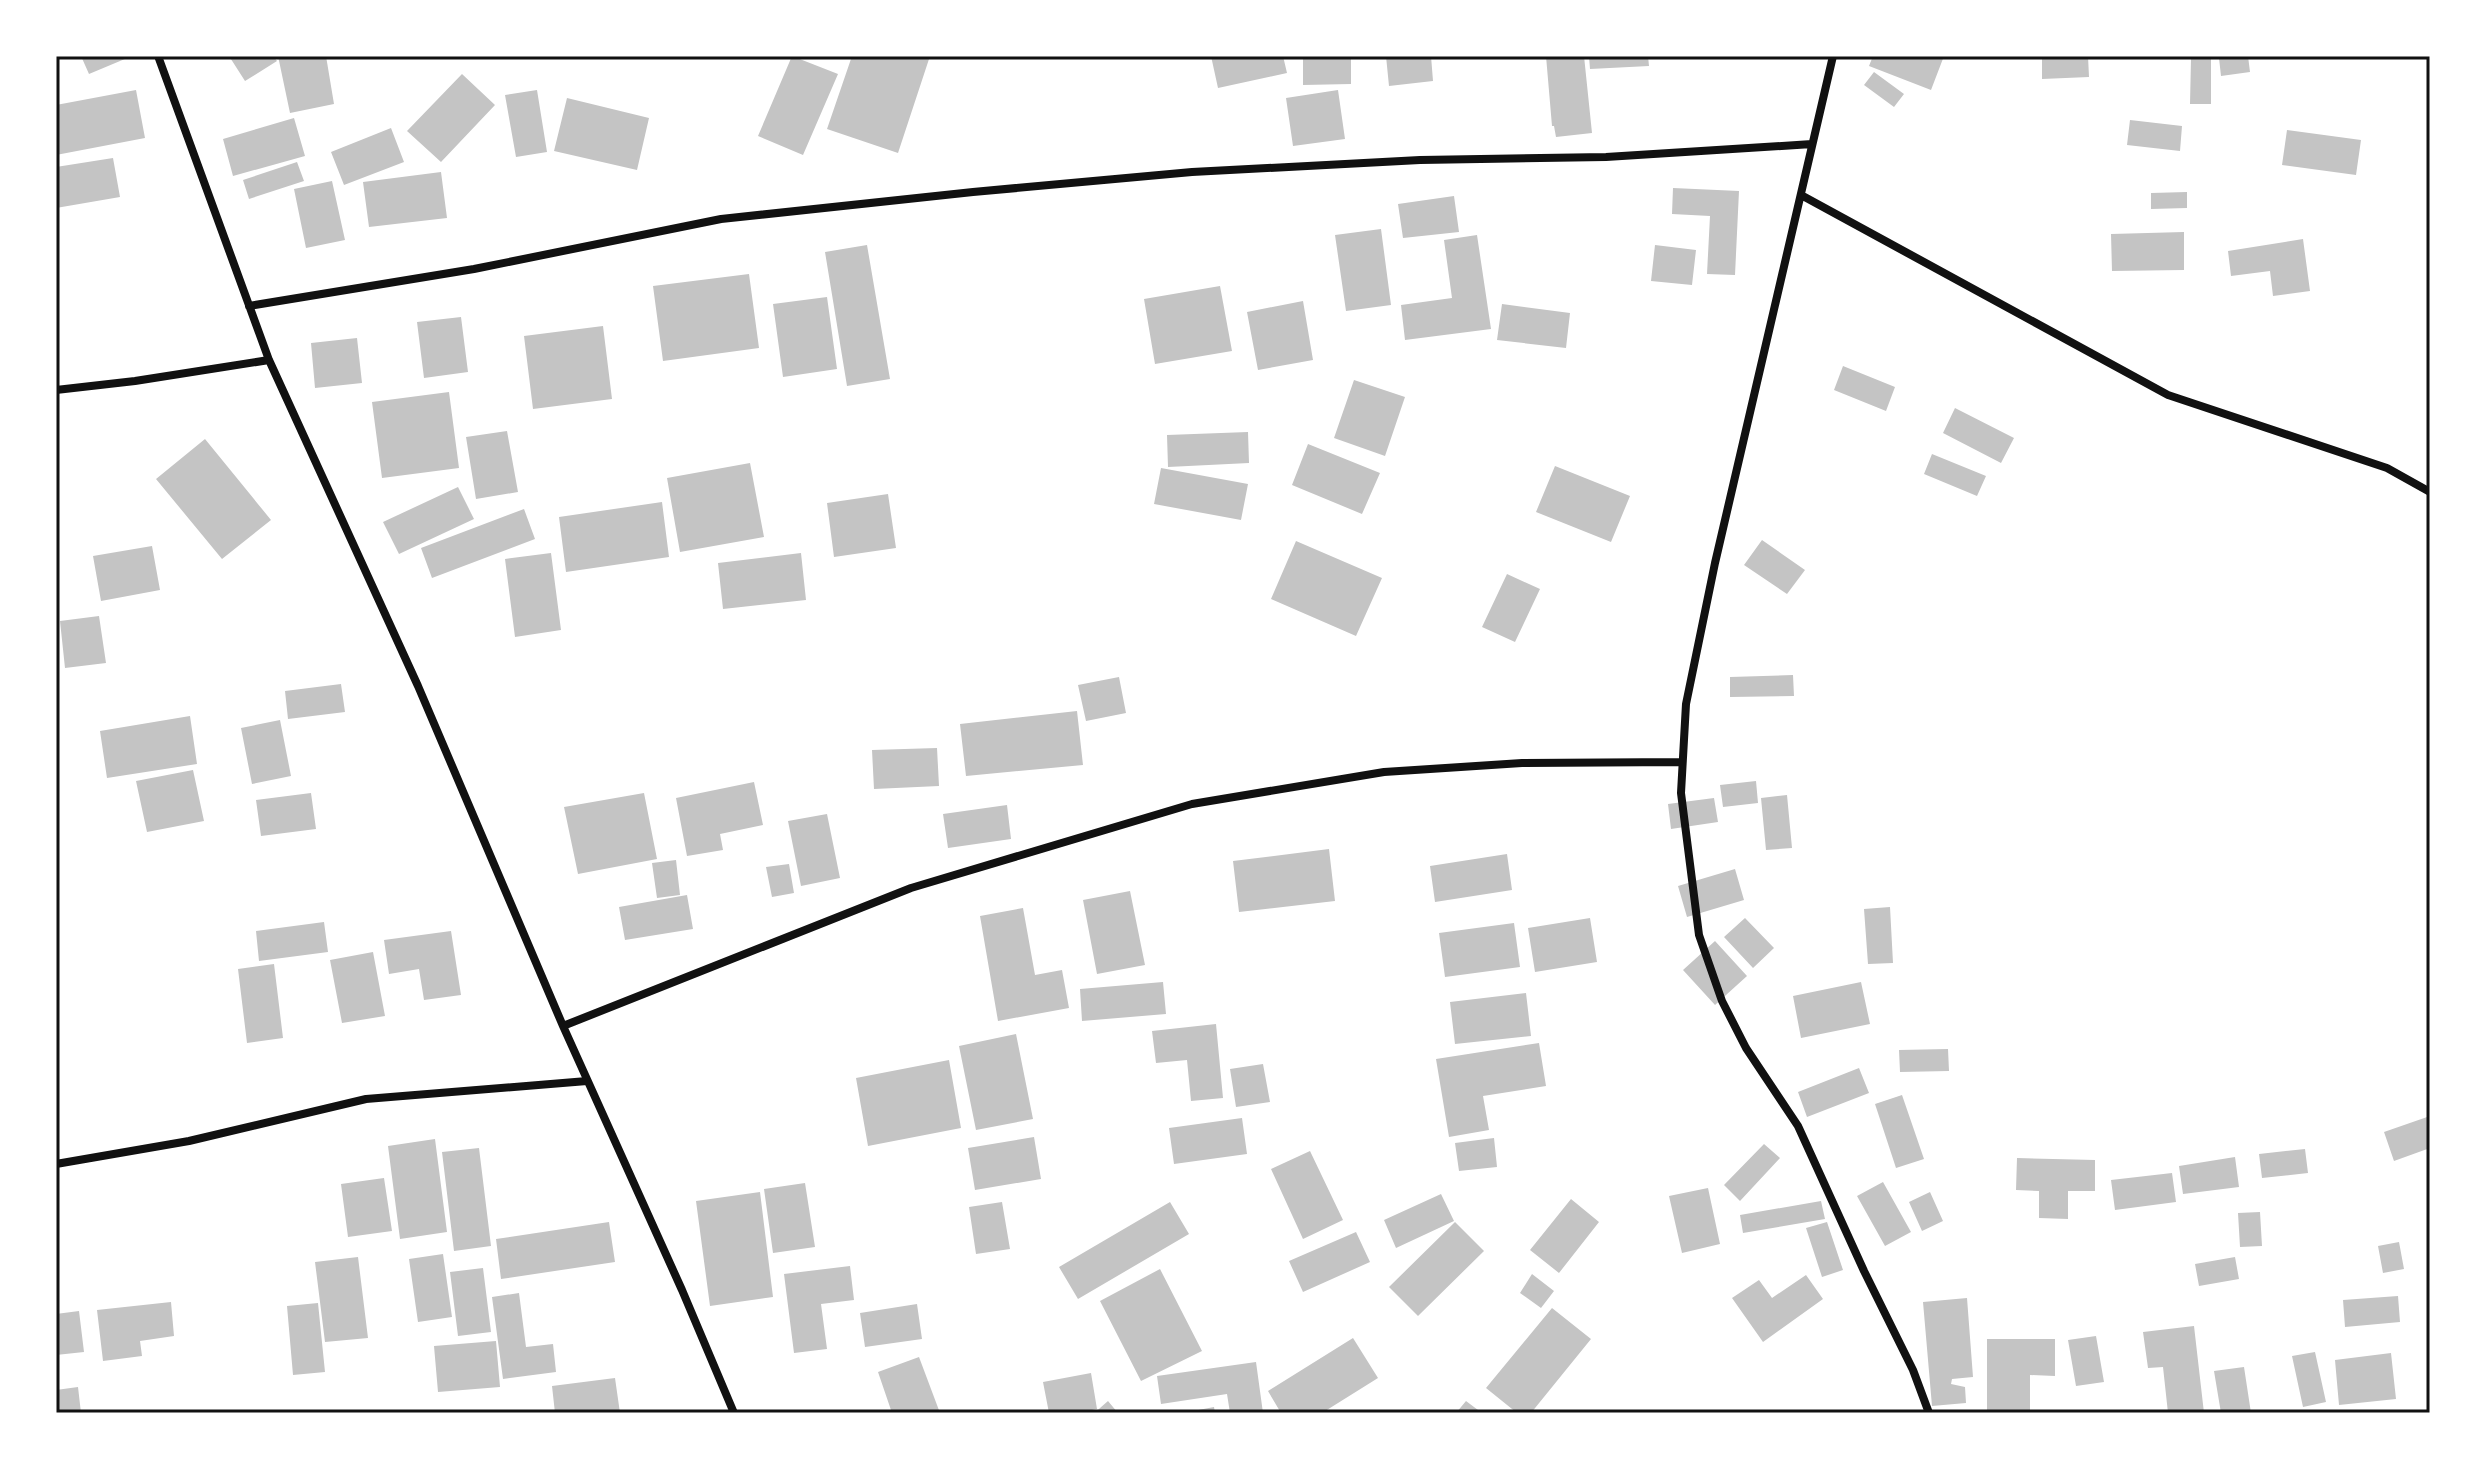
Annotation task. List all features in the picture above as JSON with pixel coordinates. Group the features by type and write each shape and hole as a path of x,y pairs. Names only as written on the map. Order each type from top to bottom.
{"street":[{"path":"158,56 269,360 418,686 563,1026 734,1413"},
{"path":"1833,56 1715,563 1686,704 1681,793 1699,935 1722,1001 1746,1048 1798,1126 1913,1370 1929,1413"},
{"path":"249,306 474,269 721,219 973,192 1192,172 1420,160 1606,157 1812,144"},
{"path":"1801,195 2168,395 2387,468 2430,492"},
{"path":"56,390 269,360"},
{"path":"563,1026 911,888 1192,804 1384,772 1522,763 1682,762"},
{"path":"56,1164 189,1141 366,1099 587,1081"}],"building":[{"path":"81,56 132,56 89,74"},
{"path":"229,56 273,56 277,61 245,81"},
{"path":"278,56 326,56 334,104 290,113"},
{"path":"792,56 838,74 803,155 758,136"},
{"path":"852,56 930,56 898,153 827,129"},
{"path":"1211,56 1283,56 1287,73 1218,88"},
{"path":"1303,56 1351,56 1351,84 1303,85"},
{"path":"1386,56 1431,56 1433,81 1389,86"},
{"path":"1546,56 1584,56 1592,133 1556,137 1552,126"},
{"path":"1589,56 1648,56 1649,66 1590,69"},
{"path":"1873,56 1944,56 1931,90 1869,66"},
{"path":"2042,56 2088,56 2089,77 2042,79"},
{"path":"2248,56 2250,72 2221,76 2219,58"},
{"path":"2191,59 2211,59 2211,104 2190,104"},
{"path":"1874,72 1904,94 1894,107 1864,85"},
{"path":"462,74 495,105 441,162 407,131"},
{"path":"136,90 145,138 56,155 56,105"},
{"path":"537,90 547,152 516,157 505,95"},
{"path":"1338,90 1345,139 1293,146 1286,98"},
{"path":"567,98 649,118 637,170 554,151"},
{"path":"294,118 305,156 233,176 223,139"},
{"path":"2130,120 2182,126 2180,151 2127,145"},
{"path":"391,128 404,162 344,185 331,152"},
{"path":"2287,130 2361,140 2356,175 2282,165"},
{"path":"113,158 120,197 56,208 56,167"},
{"path":"297,162 304,181 249,199 243,180"},
{"path":"441,172 447,218 369,227 363,182"},
{"path":"332,181 345,240 306,248 294,189"},
{"path":"1673,188 1739,191 1735,275 1707,274 1710,216 1672,214"},
{"path":"2187,192 2187,208 2151,209 2151,193"},
{"path":"1454,196 1459,232 1403,238 1398,204"},
{"path":"1381,229 1391,305 1346,311 1335,235"},
{"path":"2184,232 2184,270 2112,271 2111,234"},
{"path":"1477,235 1491,329 1405,340 1401,305 1452,298 1444,240"},
{"path":"2303,239 2310,291 2273,296 2270,271 2231,276 2228,251"},
{"path":"867,245 890,379 847,386 825,252"},
{"path":"1655,245 1696,250 1692,285 1651,281"},
{"path":"749,274 759,348 663,361 653,286"},
{"path":"1220,286 1232,351 1155,364 1144,299"},
{"path":"827,297 837,369 783,377 773,304"},
{"path":"1303,301 1313,360 1258,370 1247,312"},
{"path":"1502,304 1570,313 1566,348 1497,340"},
{"path":"461,317 468,372 424,378 417,322"},
{"path":"603,326 612,399 533,409 524,336"},
{"path":"357,338 362,383 315,388 311,343"},
{"path":"1843,366 1895,387 1886,411 1834,390"},
{"path":"1354,380 1405,397 1385,456 1334,438"},
{"path":"449,392 459,468 382,478 372,402"},
{"path":"1955,408 2014,438 2001,463 1943,433"},
{"path":"507,431 518,492 476,499 466,437"},
{"path":"1248,432 1249,463 1168,467 1167,435"},
{"path":"205,439 271,520 222,559 156,479"},
{"path":"1308,444 1380,473 1362,514 1292,485"},
{"path":"1932,454 1986,476 1977,496 1924,474"},
{"path":"750,463 764,537 680,552 667,478"},
{"path":"1555,466 1630,496 1611,542 1536,512"},
{"path":"1161,468 1248,484 1241,520 1154,504"},
{"path":"458,487 474,519 399,554 383,522"},
{"path":"888,494 896,548 834,557 827,503"},
{"path":"662,502 669,557 566,572 559,517"},
{"path":"524,509 535,539 432,578 421,548"},
{"path":"1762,540 1805,570 1787,594 1744,565"},
{"path":"1296,541 1382,578 1356,636 1271,599"},
{"path":"152,546 160,590 101,601 93,556"},
{"path":"551,553 561,630 515,637 505,559"},
{"path":"801,553 806,600 723,609 718,563"},
{"path":"1507,574 1540,589 1515,642 1482,627"},
{"path":"99,616 106,663 65,668 60,621"},
{"path":"1793,675 1794,696 1730,697 1730,677"},
{"path":"1119,677 1126,713 1086,721 1078,685"},
{"path":"341,684 345,712 288,719 285,691"},
{"path":"1077,711 1083,765 966,776 960,724"},
{"path":"190,716 197,764 107,778 100,731"},
{"path":"280,720 291,776 252,784 241,728"},
{"path":"937,748 939,786 874,789 872,750"},
{"path":"193,770 204,821 147,832 136,781"},
{"path":"1756,781 1758,803 1723,807 1720,785"},
{"path":"754,782 763,825 720,834 723,850 687,856 676,798"},
{"path":"311,793 316,829 261,836 256,800"},
{"path":"644,793 657,859 578,874 564,807"},
{"path":"1787,795 1792,848 1766,850 1761,798"},
{"path":"1714,798 1718,822 1671,829 1668,804"},
{"path":"1007,805 1011,839 948,848 943,814"},
{"path":"827,814 840,878 801,886 788,821"},
{"path":"1329,849 1335,901 1239,912 1233,861"},
{"path":"1507,854 1512,890 1435,902 1430,866"},
{"path":"676,860 680,895 657,898 652,863"},
{"path":"789,864 794,893 772,897 766,867"},
{"path":"1735,869 1744,900 1687,917 1678,886"},
{"path":"1130,891 1145,965 1097,974 1083,900"},
{"path":"687,895 693,929 625,940 619,907"},
{"path":"1890,907 1893,963 1868,964 1864,909"},
{"path":"1023,908 1035,975 1062,970 1069,1008 998,1021 980,916"},
{"path":"1590,918 1597,962 1535,972 1528,928"},
{"path":"1745,918 1774,948 1753,968 1724,937"},
{"path":"324,922 328,952 259,961 256,931"},
{"path":"1514,923 1520,967 1445,977 1439,933"},
{"path":"451,931 461,995 424,1000 419,969 389,974 384,940"},
{"path":"1715,941 1747,976 1715,1005 1683,970"},
{"path":"373,952 385,1016 342,1023 330,960"},
{"path":"274,964 283,1038 247,1043 238,969"},
{"path":"1163,982 1166,1014 1082,1021 1080,989"},
{"path":"1861,982 1870,1024 1801,1038 1793,996"},
{"path":"1526,993 1531,1036 1455,1044 1450,1002"},
{"path":"1216,1024 1223,1098 1191,1101 1187,1060 1156,1063 1152,1031"},
{"path":"1016,1034 1033,1119 976,1130 959,1046"},
{"path":"1539,1043 1546,1086 1483,1096 1489,1130 1449,1137 1436,1059"},
{"path":"1948,1049 1949,1071 1900,1072 1899,1050"},
{"path":"949,1060 961,1128 868,1146 856,1078"},
{"path":"1263,1064 1270,1102 1236,1107 1230,1069"},
{"path":"1859,1068 1869,1093 1807,1117 1798,1092"},
{"path":"1902,1095 1924,1159 1896,1168 1875,1104"},
{"path":"2430,1116 2430,1148 2394,1161 2384,1132"},
{"path":"1242,1118 1247,1154 1174,1164 1169,1128"},
{"path":"1034,1137 1041,1179 975,1190 968,1148"},
{"path":"1494,1138 1497,1167 1459,1171 1455,1143"},
{"path":"435,1139 447,1232 400,1239 388,1146"},
{"path":"1764,1144 1780,1158 1740,1201 1724,1185"},
{"path":"479,1148 491,1246 454,1251 442,1152"},
{"path":"2305,1149 2308,1173 2262,1178 2259,1154"},
{"path":"1310,1151 1343,1220 1303,1239 1271,1169"},
{"path":"2235,1157 2239,1187 2183,1194 2179,1166"},
{"path":"2017,1158 2095,1160 2095,1191 2068,1191 2068,1219 2039,1218 2039,1191 2016,1190"},
{"path":"2172,1173 2176,1202 2115,1210 2111,1180"},
{"path":"384,1178 392,1231 348,1237 341,1184"},
{"path":"1883,1182 1911,1232 1885,1246 1857,1196"},
{"path":"805,1183 815,1247 773,1253 764,1189"},
{"path":"1708,1188 1720,1244 1682,1253 1669,1196"},
{"path":"760,1192 773,1297 710,1306 696,1201"},
{"path":"1930,1192 1943,1221 1922,1231 1909,1202"},
{"path":"1441,1194 1454,1221 1396,1248 1384,1220"},
{"path":"1571,1199 1599,1222 1559,1273 1530,1250"},
{"path":"1821,1201 1825,1219 1743,1233 1740,1215"},
{"path":"1002,1202 1010,1249 976,1254 969,1207"},
{"path":"1170,1202 1189,1234 1078,1299 1059,1267"},
{"path":"2260,1212 2262,1246 2240,1247 2238,1213"},
{"path":"609,1222 615,1262 501,1279 496,1239"},
{"path":"1455,1222 1484,1251 1418,1316 1389,1287"},
{"path":"1827,1222 1843,1270 1822,1277 1806,1228"},
{"path":"1356,1232 1370,1262 1303,1292 1289,1261"},
{"path":"2399,1242 2404,1269 2383,1273 2378,1246"},
{"path":"443,1254 452,1317 418,1322 409,1259"},
{"path":"358,1257 368,1338 325,1342 315,1262"},
{"path":"2235,1257 2239,1279 2199,1286 2195,1264"},
{"path":"850,1266 854,1300 821,1304 827,1349 794,1353 784,1274"},
{"path":"483,1268 491,1332 458,1336 450,1272"},
{"path":"1160,1269 1202,1351 1141,1381 1100,1301"},
{"path":"1532,1274 1554,1291 1541,1308 1520,1293"},
{"path":"1806,1275 1823,1299 1763,1342 1732,1298 1759,1280 1772,1298"},
{"path":"519,1293 526,1347 553,1344 556,1372 503,1379 492,1297"},
{"path":"2398,1296 2400,1322 2345,1327 2343,1300"},
{"path":"1967,1298 1973,1377 1952,1379 1951,1384 1965,1387 1966,1403 1932,1406 1923,1302"},
{"path":"171,1302 174,1336 140,1341 142,1356 103,1361 97,1310"},
{"path":"318,1303 325,1372 293,1375 287,1306"},
{"path":"917,1304 922,1339 865,1347 860,1313"},
{"path":"1552,1308 1591,1339 1531,1413 1517,1413 1486,1388"},
{"path":"79,1311 84,1352 56,1355 56,1314"},
{"path":"2194,1326 2204,1413 2168,1413 2163,1367 2148,1368 2143,1332"},
{"path":"2096,1336 2104,1382 2076,1386 2068,1340"},
{"path":"1353,1338 1378,1378 1322,1413 1281,1413 1268,1391"},
{"path":"1987,1339 2055,1339 2055,1376 2030,1375 2030,1413 1987,1413"},
{"path":"496,1341 500,1387 438,1392 434,1346"},
{"path":"2315,1352 2326,1402 2303,1407 2292,1356"},
{"path":"2391,1353 2396,1399 2339,1405 2335,1360"},
{"path":"919,1357 940,1413 892,1413 878,1372"},
{"path":"1256,1362 1263,1413 1230,1413 1227,1394 1161,1404 1157,1376"},
{"path":"2244,1367 2251,1413 2221,1413 2214,1371"},
{"path":"1091,1373 1097,1409 1049,1413 1043,1382"},
{"path":"615,1378 620,1413 555,1413 552,1386"},
{"path":"78,1387 81,1413 56,1413 56,1390"},
{"path":"1108,1401 1118,1413 1095,1413 1100,1408"},
{"path":"1466,1401 1482,1413 1456,1413"},
{"path":"1214,1407 1215,1413 1188,1413 1188,1412"}]}
